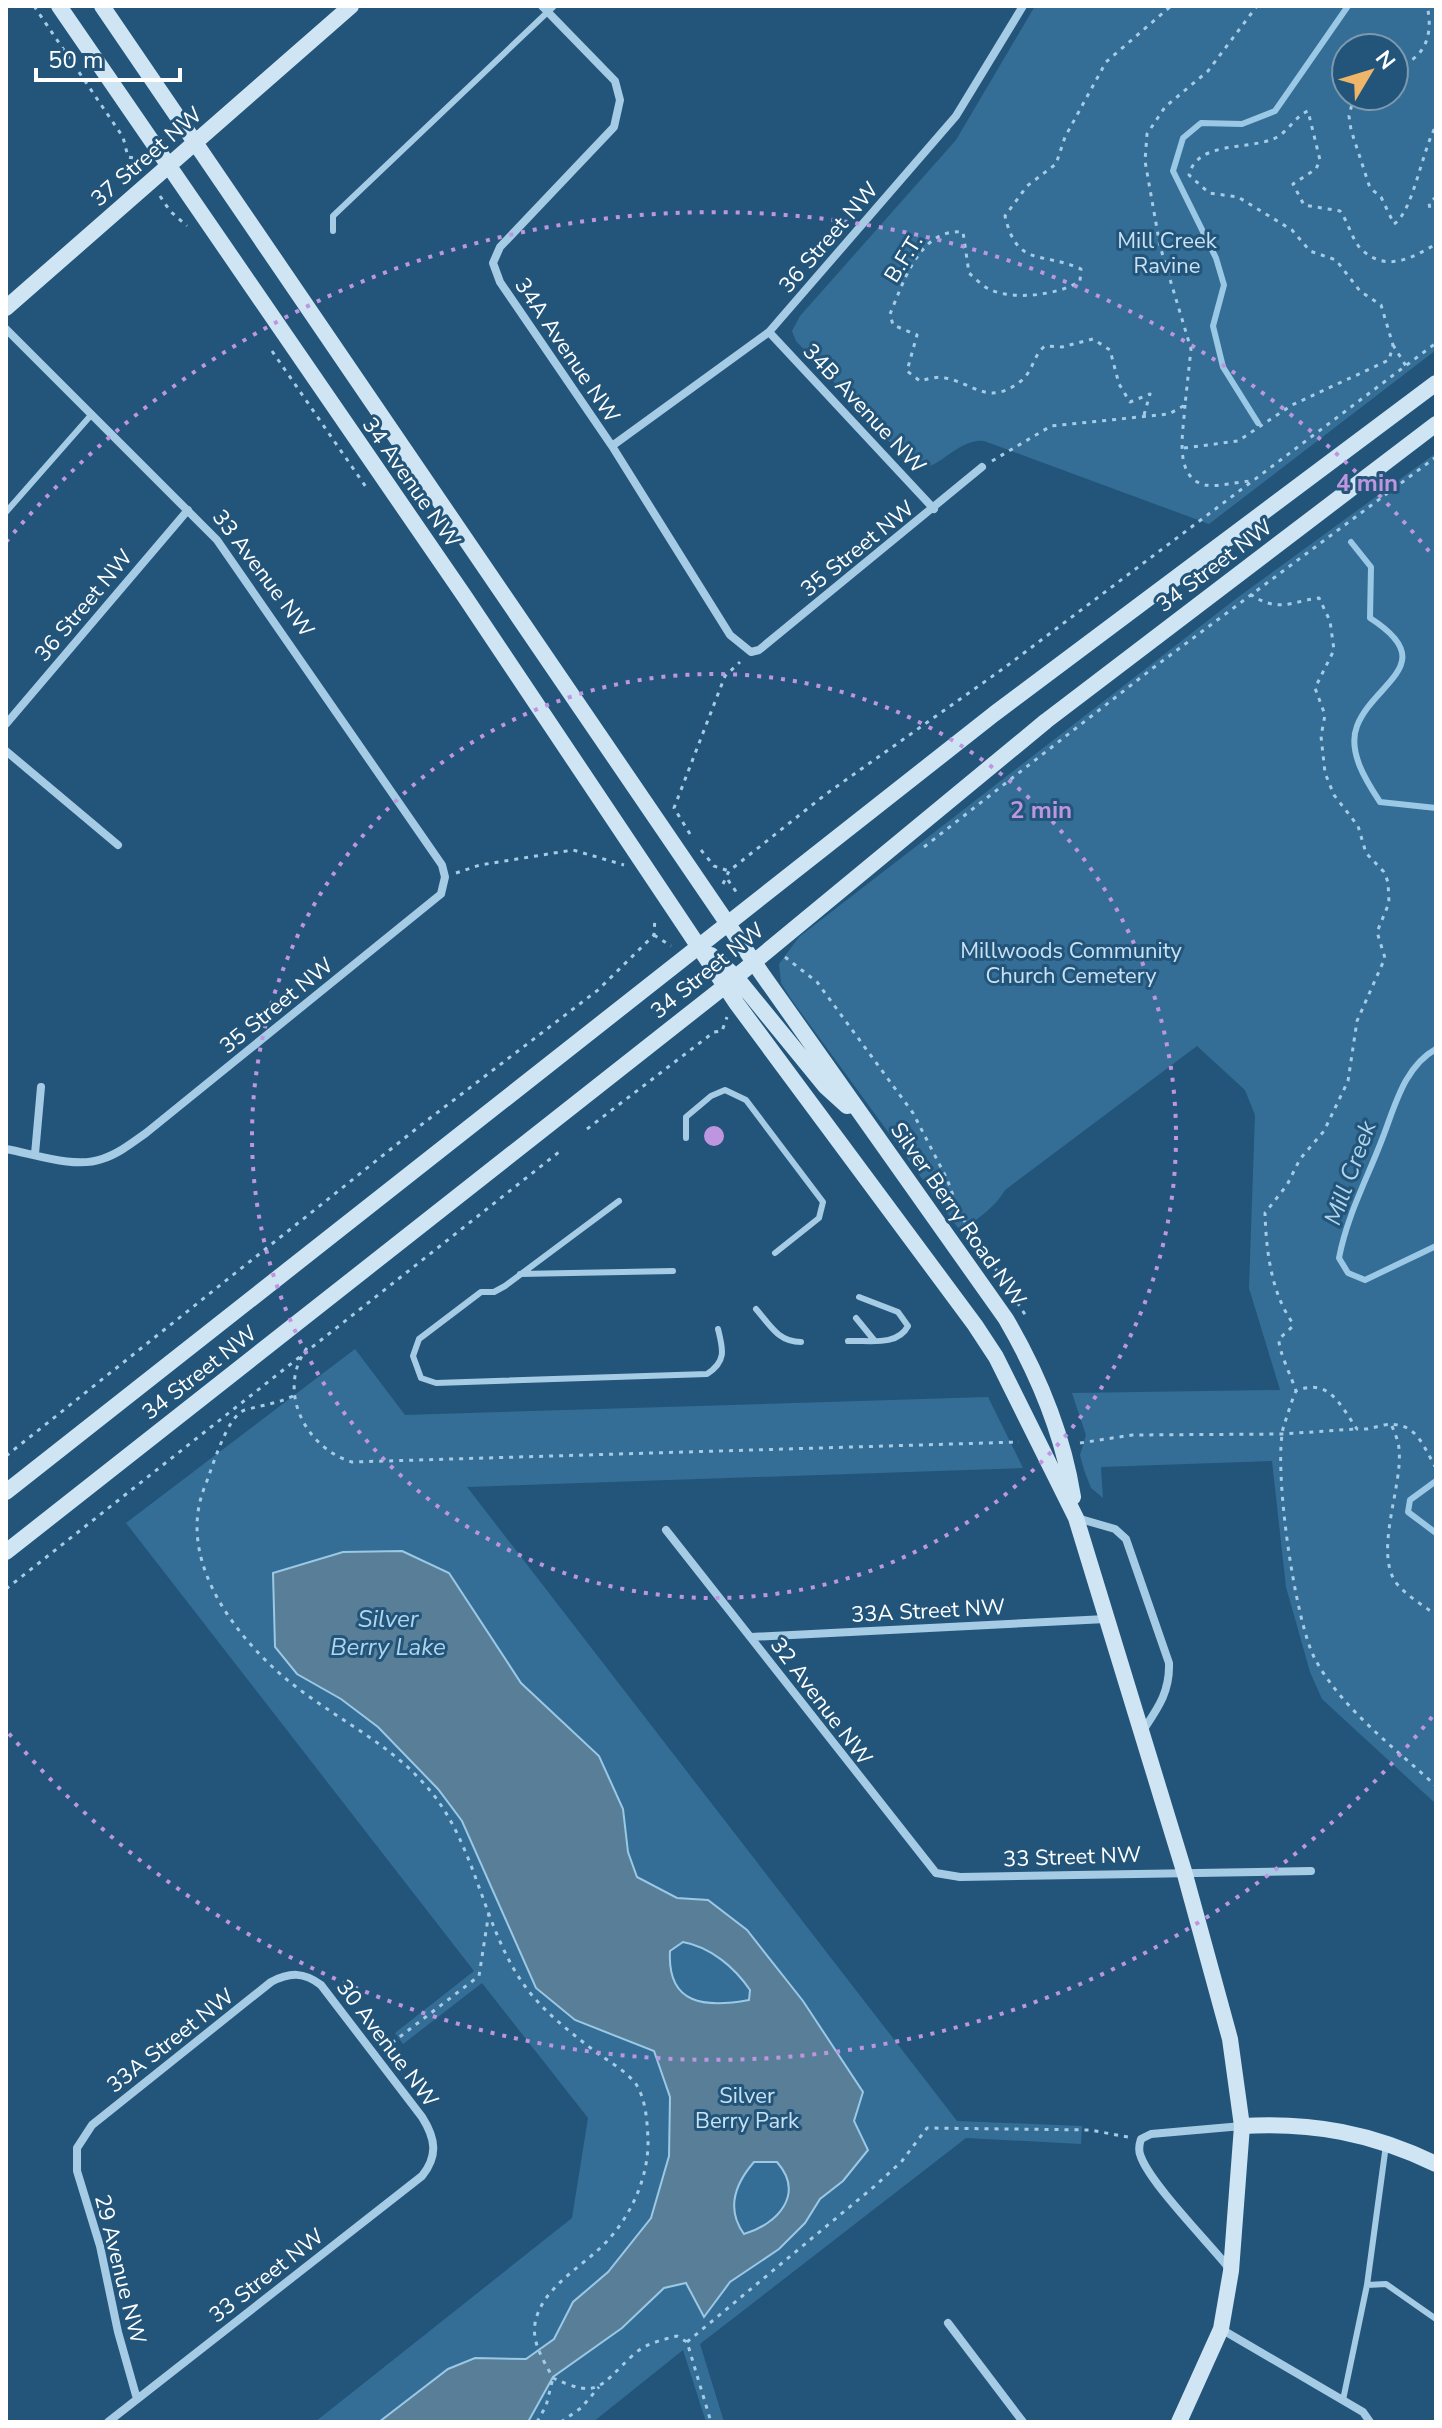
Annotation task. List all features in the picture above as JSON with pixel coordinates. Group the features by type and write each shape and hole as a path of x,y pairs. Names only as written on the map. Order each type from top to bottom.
{"main road":[{"name":"34 Avenue NW","path":"59,6 465,597 699,949 731,982"},
{"name":"34 Avenue NW","path":"102,6 753,961"},
{"name":"37 Street NW","path":"6,308 351,6"},
{"name":"34 Street NW","path":"6,1492 994,714 1436,383"},
{"name":"34 Street NW","path":"6,1552 731,982 1034,730 1436,424"},
{"name":"Silver Berry Road NW","path":"753,961 1006,1319 1028,1358 1062,1445 1076,1518 1184,1871 1230,2039 1242,2126 1231,2271 1221,2329 1179,2422"},
{"name":"Silver Berry Road NW","path":"731,982 996,1357 1076,1518"},
{"path":"731,982 825,1086 870,1126"},
{"path":"1242,2126 1310,2125 1387,2142 1436,2164"}],"street":[{"name":"36 Street NW","path":"612,446 769,332 956,116 1023,6"},
{"name":"34A Avenue NW","path":"548,8 615,81 620,100 614,127 500,247 493,263 500,282 612,446 730,635 751,652"},
{"name":"33 Avenue NW","path":"6,329 188,510 243,574 442,865 445,877"},
{"name":"34B Avenue NW","path":"769,332 934,509"},
{"name":"35 Street NW","path":"751,652 759,650 982,467"},
{"name":"36 Street NW","path":"6,724 188,510"},
{"path":"6,751 118,845"},
{"name":"35 Street NW","path":"35,1154 84,1162 118,1152 146,1133 441,894 445,877"},
{"path":"6,1149 35,1154 41,1087"},
{"path":"1076,1518 1115,1529 1126,1539 1136,1558 1169,1663 1170,1683 1164,1700 1141,1732"},
{"name":"32 Avenue NW","path":"666,1530 929,1867 944,1875 960,1877"},
{"name":"33A Street NW","path":"751,1637 1106,1619"},
{"path":"1184,1871 1311,1871"},
{"name":"33 Street NW","path":"960,1877 1184,1871"},
{"name":"33A Street NW","path":"77,2148 92,2125 271,1982 297,1974"},
{"name":"30 Avenue NW","path":"297,1974 321,1985 430,2129 435,2149"},
{"path":"1231,2271 1140,2157 1141,2139 1162,2132 1242,2126"},
{"name":"29 Avenue NW","path":"77,2148 77,2171 100,2246 118,2332 137,2399"},
{"name":"33 Street NW","path":"108,2422 422,2176 435,2149"},
{"path":"948,2323 1023,2422"},
{"path":"1221,2329 1363,2412 1370,2422"}],"lane":[{"path":"333,231 333,216 548,8"},
{"path":"6,512 92,414"},
{"path":"686,1138 686,1117 711,1096 725,1090 746,1100 823,1202 819,1218 775,1253"},
{"path":"619,1201 494,1292 481,1292 419,1339 413,1356 421,1378 436,1383 707,1374 719,1366 724,1353 718,1329"},
{"path":"520,1274 673,1271"},
{"path":"848,1341 895,1340 903,1335 908,1326 906,1318 859,1297"},
{"path":"756,1309 786,1342 801,1342"},
{"path":"856,1318 874,1340"},
{"path":"1343,2400 1367,2285 1387,2142"},
{"path":"1367,2285 1386,2284 1436,2319"}],"path":[{"path":"34,6 123,137 128,157 134,158 170,211 188,227"},
{"name":"B.F.T.","path":"1144,415 1150,394 1130,402 1119,384 1110,350 1093,339 1062,347 1045,346 1037,352 1032,370 1019,383 1002,390 979,393 940,377 920,381 907,371 917,335 893,325 890,314 922,249 936,236 951,231 963,232 969,273 989,289 1049,295 1062,293 1080,281 1081,269 1024,254 1010,238 1005,216 1027,186 1056,164 1065,137 1106,62 1171,6"},
{"path":"1254,481 1205,485 1191,477 1183,465 1191,349 1160,246 1145,161 1147,134 1165,107 1208,71 1257,6"},
{"path":"1410,60 1423,50 1431,23 1427,6"},
{"path":"1406,366 1393,345 1381,305 1360,291 1336,260 1310,251 1292,230 1238,197 1209,193 1189,175 1190,170 1208,152 1278,138 1308,111 1320,160 1316,169 1293,184 1304,205 1340,211 1350,223 1360,248 1383,261 1404,262 1436,244"},
{"path":"1350,112 1351,130 1370,188 1381,197 1394,224 1403,216 1424,147 1436,126"},
{"path":"1436,197 1429,203 1430,209 1436,210"},
{"path":"266,342 371,494"},
{"path":"728,880 729,871 838,785 1004,668 1436,343"},
{"path":"1184,448 1238,441 1292,405 1389,360 1393,345"},
{"path":"982,467 1051,426 1169,414 1185,405"},
{"path":"922,849 1250,594 1436,457"},
{"path":"1250,594 1265,604 1294,605 1319,598 1324,605 1334,650 1315,688 1325,715 1321,736 1325,773 1334,795 1358,826 1366,853 1384,872 1389,903 1377,932 1383,967 1362,1005 1348,1081 1324,1131 1300,1159 1287,1185 1265,1213 1268,1253 1277,1292 1292,1322 1292,1327 1279,1339 1278,1347 1289,1366 1296,1391 1283,1434 1281,1488 1304,1634 1315,1660 1346,1702 1436,1786"},
{"path":"729,871 714,866 674,808 725,676 751,652"},
{"path":"445,877 480,865 573,850 624,865"},
{"path":"6,1456 421,1125 598,990 645,941 654,935 667,941 683,960"},
{"path":"789,953 780,953 817,982 913,1113 947,1179 960,1214 1025,1312 1027,1321"},
{"path":"587,1129 714,1032 722,1031 724,1021 711,997"},
{"path":"6,1589 307,1348 559,1152"},
{"path":"307,1348 295,1370 293,1396 301,1417 321,1446 333,1455 352,1462 1015,1443"},
{"path":"1296,1391 1310,1385 1328,1390 1357,1429"},
{"path":"293,1396 273,1405 240,1412 231,1420 199,1506 199,1556 208,1577 232,1621 278,1672 385,1750 428,1787 453,1828 514,1967 531,1994 556,2020 636,2084 647,2120 648,2149 637,2195 623,2223 553,2291 541,2307 534,2337 553,2378 546,2406 537,2422"},
{"path":"235,1406 240,1412"},
{"path":"1392,1426 1399,1447 1399,1465 1391,1514 1388,1562 1395,1582 1436,1615"},
{"path":"1084,1442 1132,1435 1283,1434 1392,1426 1410,1429 1420,1436 1435,1466"},
{"path":"375,2056 479,1976 489,1912"},
{"path":"687,2342 876,2185 902,2161 927,2128 1090,2130 1141,2139"},
{"path":"561,2422 581,2408 634,2354 656,2341 677,2336 687,2342 711,2422"},
{"path":"553,2378 585,2390 599,2387"}],"green space":[{"name":"Mill Creek Ravine","path":"1035,6 1436,6 1436,350 1209,524 984,441 962,446 934,464 916,467 796,341 792,331 800,316 956,140"},
{"name":"Millwoods Community Church Cemetery","path":"1436,453 1436,1804 1322,1699 1310,1672 1286,1587 1272,1461 1101,1467 1103,1498 1091,1488 1084,1470 1080,1455 1086,1435 1072,1393 1280,1390 1249,1288 1255,1115 1245,1090 1197,1046 1005,1190 990,1208 961,1232 791,999 781,983 779,964 799,937 1237,598"},
{"name":"Silver Berry Park","path":"355,1349 405,1415 988,1397 1023,1468 467,1487 957,2121 1082,2126 1081,2144 966,2138 700,2344 724,2422 706,2422 683,2350 593,2422 315,2422 572,2218 588,2118 482,1983 403,2044 395,2033 474,1971 126,1523"}],"water":[{"name":"Silver Berry Lake","path":"402,1551 449,1573 521,1683 599,1756 623,1809 628,1852 637,1877 677,1898 708,1900 747,1930 803,2001 863,2092 854,2121 868,2150 843,2181 820,2199 805,2223 779,2249 730,2282 704,2317 686,2283 664,2288 622,2328 553,2377 528,2422 379,2422 448,2369 475,2358 526,2359 554,2339 573,2302 608,2272 651,2218 669,2156 670,2097 654,2051 575,2020 536,1988 462,1821 438,1789 378,1727 341,1699 297,1674 275,1647 273,1573 343,1552","holes":["683,1942 713,1954 730,1966 750,1990 749,2000 704,2002 682,1992 675,1983 670,1951","754,2162 777,2162 785,2174 788,2196 777,2215 744,2234 735,2215 735,2197 741,2179"]}],"waterway":[{"name":"Mill Creek","path":"1258,423 1223,367 1213,326 1224,285 1216,258 1173,171 1183,138 1201,123 1242,124 1275,111 1348,6"},
{"name":"Mill Creek","path":"1351,542 1371,567 1370,618 1391,634 1401,648 1402,661 1397,673 1365,711 1357,726 1356,756 1380,802 1436,808"},
{"name":"Mill Creek","path":"1436,1049 1415,1067 1401,1090 1352,1213 1339,1258 1348,1273 1365,1280 1436,1246"},
{"name":"Mill Creek","path":"1436,1481 1410,1500 1408,1512 1436,1533"}]}
